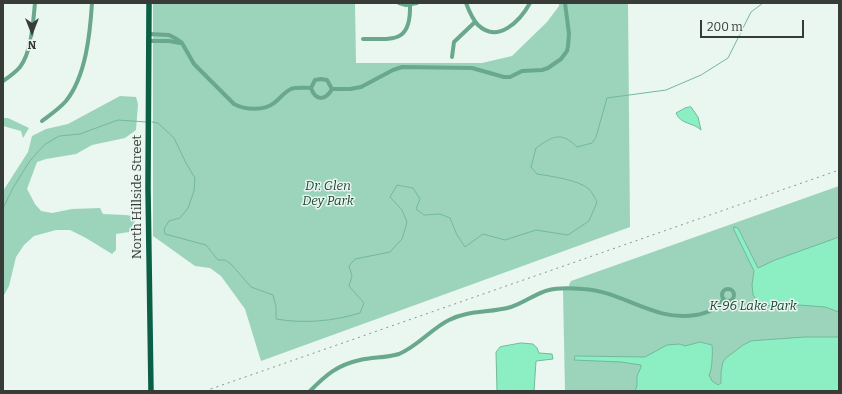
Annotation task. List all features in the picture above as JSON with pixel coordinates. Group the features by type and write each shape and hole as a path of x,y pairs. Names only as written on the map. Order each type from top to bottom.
{"main road":[{"name":"North Hillside Street","path":"149,3 148,136 151,391"}],"street":[{"path":"3,81 12,76 21,66 27,51 32,30 35,3"},
{"path":"42,121 66,101 78,81 85,55 92,3"},
{"path":"400,3 410,5 418,3"},
{"path":"466,3 475,22 487,31 496,32 504,30 519,19 530,3"},
{"path":"332,89 350,89 361,87 393,70 402,67 472,68 504,77 510,77 522,71 542,70 548,68 561,59 567,51 569,34 565,3"},
{"path":"363,39 391,39 403,34 410,21 410,5"},
{"path":"452,57 454,42 475,22"},
{"path":"149,38 169,35 175,38 182,44 194,64 234,104 241,108 266,108 276,102 283,94 292,89 310,88"},
{"path":"310,88 315,80 321,79 327,80 332,89"},
{"path":"310,88 315,96 320,98 324,98 332,89"},
{"path":"310,391 324,376 335,369 361,359 399,354 415,346 438,326 451,319 468,313 512,307 548,290 558,288 596,290 650,310 674,316 688,317 704,314 712,310 724,299"}],"green space":[{"name":"Dr. Glen Dey Park","path":"153,3 355,3 356,63 482,63 512,56 547,22 559,6 559,3 628,3 630,227 261,361 245,309 221,276 210,268 195,266 153,236"},
{"path":"120,96 136,97 138,104 136,130 125,138 92,145 76,154 37,162 27,189 35,204 41,211 52,213 72,209 100,208 103,214 137,217 129,232 116,234 116,250 112,254 70,230 56,230 34,236 24,245 16,257 9,286 3,297 3,191 28,152 32,136 46,129 68,124"},
{"path":"3,118 8,118 29,128 23,138 21,131 3,126"},
{"name":"K-96 Lake Park","path":"839,186 839,391 565,391 563,290 569,290 571,281"}],"shaded area":[{"path":"691,107 698,117 701,130 698,127 681,120 676,113 685,108"},
{"path":"734,227 738,228 758,268 775,260 839,237 839,312 825,307 799,305 771,306 762,304 753,295 752,285 754,271 734,230"},
{"path":"805,337 839,337 839,391 635,391 637,386 637,376 641,365 621,362 574,360 575,356 645,357 667,345 680,344 685,346 700,342 712,345 712,366 709,375 712,381 718,385 721,383 723,362 743,345 751,341"},
{"path":"521,343 533,344 539,353 552,354 553,359 536,361 534,391 497,391 496,352 500,347"}],"waterway":[{"path":"152,122 158,123 174,138 195,178 194,191 188,208 180,218 169,221 164,229 165,234 206,245 218,260 225,260 231,264 251,287 273,295 276,307 276,319 287,321 319,321 340,318 360,313 364,303 349,286 352,276 349,266 355,259 390,252 402,239 407,222 402,210 390,197 397,185 413,188 420,199 416,209 424,215 440,214 450,218 457,235 465,247 483,234 505,240 536,230 568,235 589,221 597,202 590,190 578,183 537,174 531,167 536,148 552,138 557,137 566,139 577,147 592,143 596,137 607,98 666,90 701,75 728,58 751,12 763,3"},
{"path":"3,208 29,162 44,145 59,136 80,134 118,120 146,122"}],"railway":[{"path":"205,391 839,170"}]}
